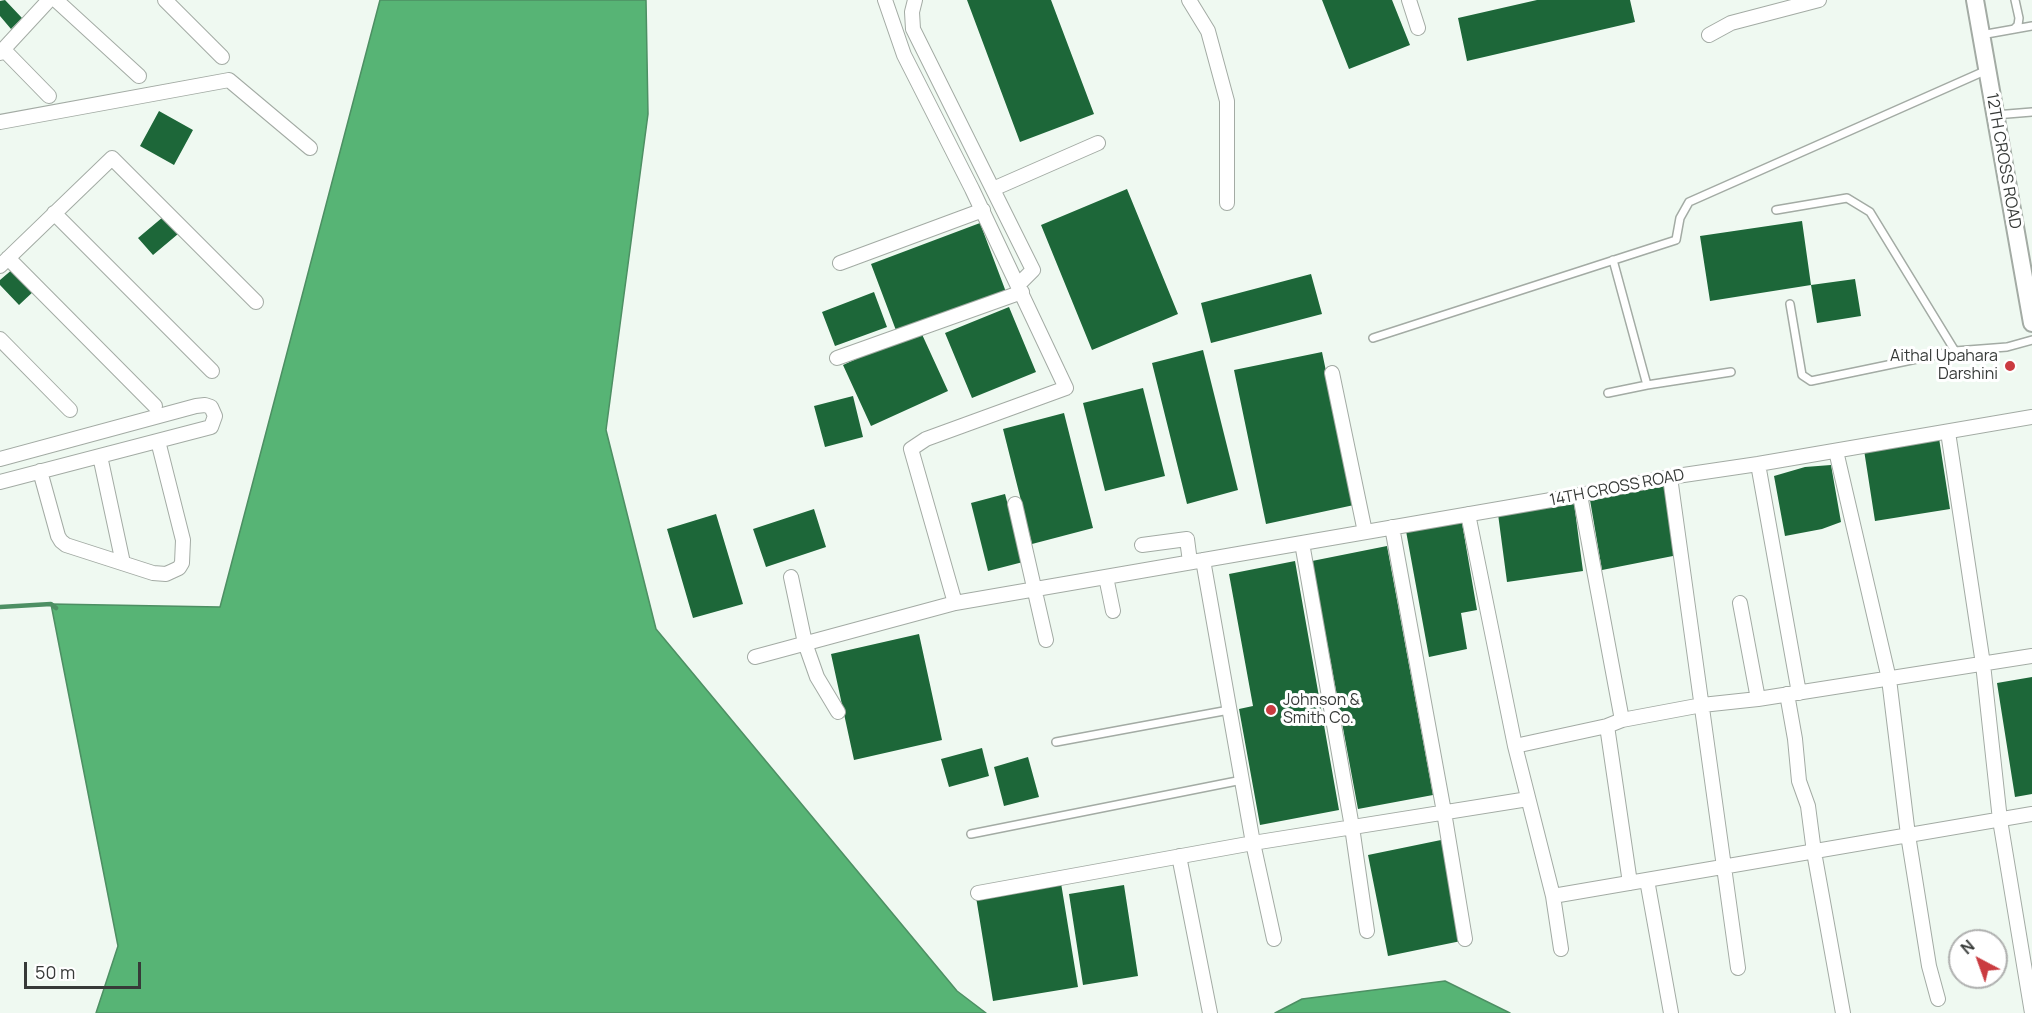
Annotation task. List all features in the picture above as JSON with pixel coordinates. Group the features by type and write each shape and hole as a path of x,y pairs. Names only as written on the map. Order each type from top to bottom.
{"street":[{"path":"49,96 2,51 50,0"},
{"path":"56,0 139,76"},
{"path":"165,0 222,57"},
{"path":"885,0 904,55 983,210 1066,388 926,439 911,449 955,603"},
{"path":"837,358 1020,288 1033,270 914,28 912,12 915,0"},
{"path":"1189,0 1208,31 1227,101 1227,203"},
{"path":"1409,0 1418,28"},
{"path":"1709,35 1731,23 1820,0"},
{"name":"12TH CROSS ROAD","path":"1975,0 2032,323"},
{"path":"0,122 229,80 310,148"},
{"path":"993,189 1098,143"},
{"path":"154,406 4,262 112,158 256,302"},
{"path":"840,263 983,210"},
{"path":"54,213 212,371"},
{"path":"0,339 70,410"},
{"path":"1332,373 1365,532"},
{"path":"0,459 196,406 211,407 215,416 212,427 0,482"},
{"name":"14TH CROSS ROAD","path":"755,657 955,603 1580,495 1670,477 2032,417"},
{"path":"1948,432 1983,664 2000,820 2032,1013"},
{"path":"40,471 61,541 66,545 153,573 166,574 178,568 182,562 183,548 181,528 158,441"},
{"path":"1836,451 1889,679 1908,836 1929,966 1938,999"},
{"path":"100,456 123,563"},
{"path":"1758,464 1793,694 1799,781 1808,806 1843,1013"},
{"path":"1670,477 1738,968"},
{"path":"1580,495 1622,720"},
{"path":"1015,504 1046,640"},
{"path":"1468,514 1515,746 1553,896 1561,949"},
{"path":"1392,527 1465,939"},
{"path":"1142,545 1187,539 1197,561 1274,939"},
{"path":"1302,543 1352,827 1367,931"},
{"path":"791,577 805,644 817,676 838,712"},
{"path":"1106,577 1113,611"},
{"path":"1740,603 1758,699"},
{"path":"1515,746 1607,726 1622,720 1702,705 1793,694 2032,656"},
{"path":"1607,726 1630,883"},
{"path":"978,893 1253,843 1528,799"},
{"path":"1553,896 2032,814"},
{"path":"1179,856 1210,1013"},
{"path":"1647,880 1671,1013"}],"lane":[{"path":"2014,29 2018,25 2019,18 2015,0"},
{"path":"1981,35 2032,26"},
{"path":"1373,338 1676,240 1680,219 1689,202 1987,70"},
{"path":"1995,115 2032,112"},
{"path":"1776,210 1847,198 1870,212 1955,351"},
{"path":"1613,260 1647,385"},
{"path":"1790,304 1802,375 1811,381 1955,351 2007,347 2032,340"},
{"path":"1608,393 1731,372"},
{"path":"1056,742 1229,710"},
{"path":"971,834 1242,780"}],"shaded area":[{"path":"380,0 646,0 648,114 606,430 656,629 957,991 986,1013 96,1013 118,946 51,604 220,607"},
{"path":"1445,981 1510,1013 1275,1013 1302,999"}],"building":[{"path":"5,0 22,18 11,29 0,16 0,1"},
{"path":"967,0 1051,0 1094,114 1020,142"},
{"path":"1322,0 1392,0 1410,45 1349,69"},
{"path":"1537,0 1630,0 1635,22 1467,61 1458,18"},
{"path":"159,111 193,130 174,165 140,146"},
{"path":"1127,189 1178,314 1092,350 1041,225"},
{"path":"163,217 178,234 153,255 138,238"},
{"path":"1802,221 1811,285 1710,301 1700,236"},
{"path":"980,223 1006,292 897,333 871,264"},
{"path":"14,268 35,290 19,305 0,285 0,280"},
{"path":"1311,274 1322,314 1211,343 1201,303"},
{"path":"1855,279 1861,316 1817,323 1811,285"},
{"path":"874,292 887,327 835,346 822,312"},
{"path":"1009,307 1036,372 972,398 945,333"},
{"path":"920,330 948,391 871,426 843,365"},
{"path":"1203,350 1238,490 1187,504 1152,363"},
{"path":"1322,352 1354,505 1266,524 1234,370"},
{"path":"1143,388 1165,476 1105,491 1083,403"},
{"path":"853,396 863,437 825,447 814,406"},
{"path":"1064,413 1093,528 1032,544 1003,429"},
{"path":"1939,438 1950,509 1875,521 1864,450"},
{"path":"1831,465 1841,522 1822,529 1785,536 1774,476 1805,467"},
{"path":"1665,486 1678,555 1602,570 1590,500"},
{"path":"1005,494 1023,562 988,571 971,503"},
{"path":"1574,503 1583,571 1507,582 1498,514"},
{"path":"814,509 826,547 766,567 753,529"},
{"path":"716,514 743,604 693,618 667,529"},
{"path":"1462,523 1477,610 1461,613 1467,649 1429,657 1406,531"},
{"path":"1387,546 1433,795 1358,809 1312,561"},
{"path":"1295,561 1339,810 1260,825 1239,709 1253,706 1229,574"},
{"path":"919,634 942,740 854,760 831,654"},
{"path":"2032,677 2032,794 2015,797 1997,683"},
{"path":"982,748 989,776 949,787 941,759"},
{"path":"1028,757 1039,797 1004,806 994,767"},
{"path":"1441,840 1461,941 1388,956 1368,855"},
{"path":"1061,883 1078,987 993,1001 976,897"},
{"path":"1124,885 1138,976 1083,985 1069,894"}],"waterway":[{"path":"0,607 51,604 56,608"}],"place":[{"name":"Aithal Upahara Darshini","path":"2010,366"},
{"name":"Johnson & Smith Co.","path":"1271,710"}]}
